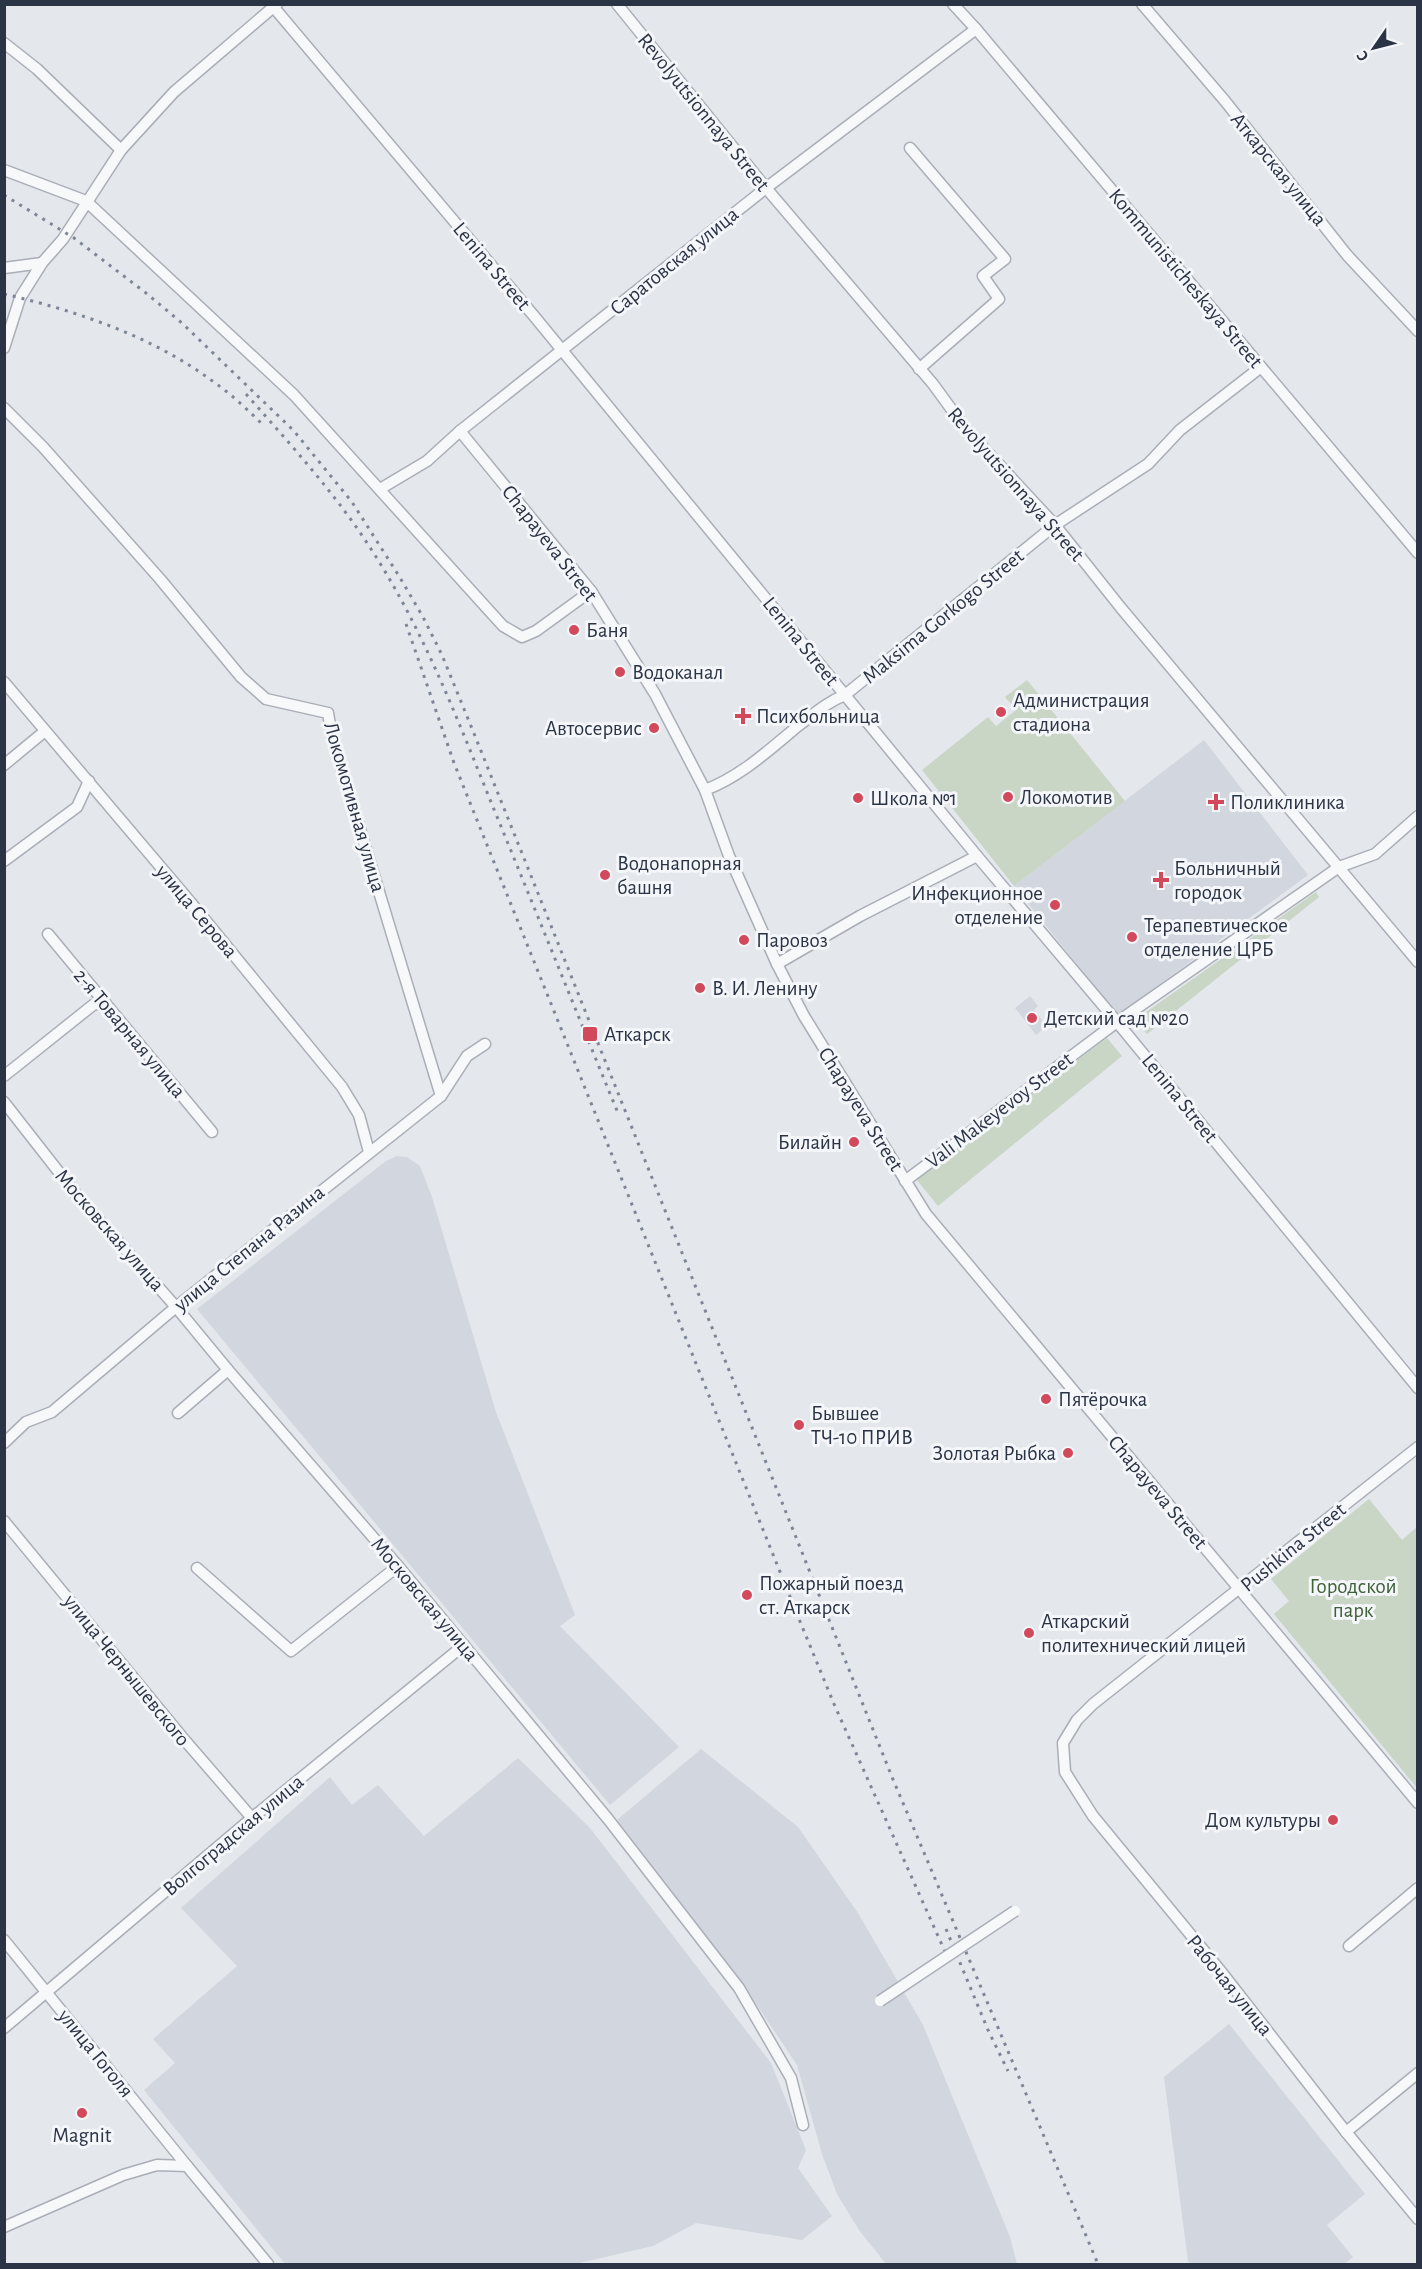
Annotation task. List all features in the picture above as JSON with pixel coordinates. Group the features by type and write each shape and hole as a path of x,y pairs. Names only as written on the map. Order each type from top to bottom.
{"street":[{"name":"Revolyutsionnaya Street","path":"617,4 766,188 933,384 965,428 1055,525 1113,599 1418,962"},
{"name":"Kommunisticheskaya Street","path":"952,4 976,29 1418,553"},
{"name":"Аткарская улица","path":"1142,4 1224,101 1347,255 1418,331"},
{"path":"4,348 20,298 121,150 174,92 274,6"},
{"name":"Lenina Street","path":"274,6 469,237 977,856 1117,1022 1418,1388"},
{"name":"Саратовская улица","path":"460,431 766,188 976,29"},
{"path":"4,43 38,69 121,150"},
{"path":"910,148 1005,259 983,276 999,299 919,369"},
{"path":"4,170 86,201 294,395 503,626 522,637 536,631 591,591"},
{"path":"4,268 42,263"},
{"name":"Maksima Gorkogo Street","path":"705,790 722,784 757,760 830,701 845,695 1055,525 1148,464 1180,430 1261,367"},
{"name":"Локомотивная улица","path":"4,408 43,447 144,561 241,677 266,699 328,713 332,737 441,1096"},
{"path":"380,489 427,461 460,431"},
{"name":"Chapayeva Street","path":"460,431 591,591 655,694 705,790 729,856 777,964 804,1016 926,1214 1418,1803"},
{"name":"улица Серова","path":"4,682 89,781 342,1087 359,1115 369,1152"},
{"path":"4,765 45,731"},
{"path":"4,861 77,807 89,781"},
{"name":"Vali Makeyevoy Street","path":"905,1181 1117,1022 1339,867 1376,854 1418,816"},
{"path":"777,964 860,916 977,856"},
{"name":"2-я Товарная улица","path":"48,934 212,1132"},
{"path":"4,1076 93,1005 105,1002"},
{"name":"улица Степана Разина","path":"4,1443 26,1422 52,1412 176,1307 441,1096 467,1056 485,1044"},
{"name":"Московская улица","path":"4,1102 76,1194 398,1566 608,1819 739,1988 791,2078 803,2125"},
{"path":"178,1413 228,1370"},
{"name":"Pushkina Street","path":"1063,1743 1077,1720 1093,1704 1418,1447"},
{"name":"улица Чернышевского","path":"4,1521 182,1737 252,1818"},
{"path":"196,1568 291,1651 398,1566"},
{"name":"Волгоградская улица","path":"4,2028 252,1818 464,1645"},
{"name":"Рабочая улица","path":"1063,1743 1065,1772 1093,1816 1223,1974 1346,2132 1418,2219"},
{"path":"1350,1946 1418,1888"},
{"path":"880,2001 1015,1911"},
{"name":"улица Гоголя","path":"4,1940 268,2265"},
{"path":"1346,2132 1418,2073"},
{"path":"4,2227 123,2175 157,2165 188,2166"}],"shaded area":[{"name":"Больничный городок","path":"1204,740 1308,875 1118,1015 1014,886"},
{"name":"Детский сад №20","path":"1030,996 1038,1006 1034,1010 1047,1026 1036,1035 1015,1008"},
{"path":"397,1156 407,1157 420,1166 432,1197 496,1412 575,1615 560,1626 679,1747 610,1805 197,1309 386,1161"},
{"path":"701,1749 798,1827 858,1913 923,2025 1010,2237 1017,2264 886,2264 859,2230 837,2194 822,2154 797,2065 736,1974 617,1820"},
{"path":"518,1758 590,1828 771,2063 806,2150 798,2168 832,2216 802,2240 696,2223 653,2246 575,2264 285,2264 144,2090 175,2063 153,2039 237,1966 181,1908 330,1777 352,1805 378,1785 424,1836"},
{"path":"1229,2024 1365,2194 1327,2225 1353,2257 1344,2264 1190,2264 1188,2261 1164,2077"}],"green space":[{"name":"Локомотив","path":"1027,680 1125,801 1014,886 922,770 988,717 996,726 1016,710 1005,697"},
{"path":"1316,892 1319,897 1147,1034 1135,1020"},
{"path":"1107,1038 1122,1056 938,1206 916,1179"},
{"name":"Городской парк","path":"1369,1499 1402,1540 1417,1527 1417,1788 1274,1614 1289,1601 1271,1579"}],"railway":[{"path":"4,195 74,238 146,293 183,324 294,431 352,502 423,617 442,655 473,731 892,1777 1098,2264"},
{"path":"4,294 86,317 164,350 218,385 263,425"},
{"path":"246,394 312,469 357,528 390,579 407,611 452,707 618,1113"},
{"path":"406,624 454,763 799,1619 834,1704 951,1965"},
{"path":"946,1929 988,2030 1008,2071"}],"place":[{"name":"Баня","path":"574,630"},
{"name":"Водоканал","path":"620,672"},
{"name":"Администрация стадиона","path":"1001,712"},
{"name":"Психбольница","path":"743,716"},
{"name":"Автосервис","path":"654,728"},
{"name":"Локомотив","path":"1008,797"},
{"name":"Школа №1","path":"858,798"},
{"name":"Поликлиника","path":"1216,802"},
{"name":"Водонапорная башня","path":"605,875"},
{"name":"Больничный городок","path":"1161,880"},
{"name":"Инфекционное отделение","path":"1055,905"},
{"name":"Терапевтическое отделение ЦРБ","path":"1132,937"},
{"name":"Паровоз","path":"744,940"},
{"name":"В. И. Ленину","path":"700,988"},
{"name":"Детский сад №20","path":"1032,1018"},
{"name":"Аткарск","path":"590,1034"},
{"name":"Билайн","path":"854,1142"},
{"name":"Пятёрочка","path":"1046,1399"},
{"name":"Бывшее ТЧ-10 ПРИВ","path":"799,1425"},
{"name":"Золотая Рыбка","path":"1068,1453"},
{"name":"Пожарный поезд ст. Аткарск","path":"747,1595"},
{"name":"Аткарский политехнический лицей","path":"1029,1633"},
{"name":"Дом культуры","path":"1333,1820"},
{"name":"Magnit","path":"82,2113"}]}
